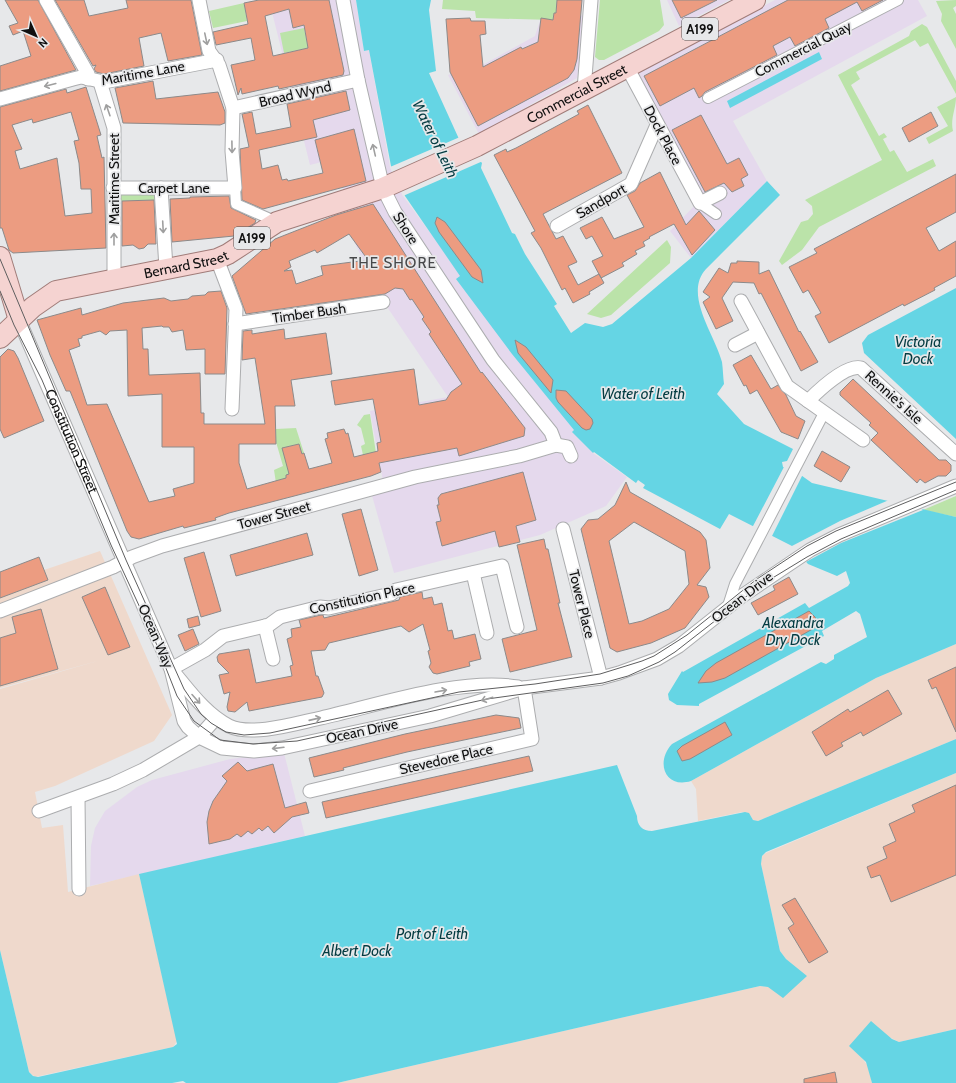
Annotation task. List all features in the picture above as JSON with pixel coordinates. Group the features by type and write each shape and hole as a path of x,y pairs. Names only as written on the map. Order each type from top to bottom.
{"main road":[{"name":"Commercial Street","path":"390,185 477,146 755,0"},
{"name":"Bernard Street","path":"19,320 56,290 217,259 228,254 277,222 390,185"},
{"name":"Constitution Street","path":"0,257 19,320"},
{"name":"Constitution Street","path":"0,289 19,320"},
{"name":"A199","path":"0,338 19,320"}],"street":[{"name":"Maritime Street","path":"46,0 88,74 94,81 114,128 114,278"},
{"path":"200,0 209,51 217,60 233,108 232,151 236,204 277,222"},
{"name":"Shore","path":"343,0 358,80 403,224 491,358 551,432 556,445 567,447 571,456"},
{"path":"584,90 591,0"},
{"name":"Commercial Quay","path":"708,98 898,0"},
{"name":"Maritime Lane","path":"0,99 73,78 94,81 217,60"},
{"name":"Dock Place","path":"627,67 700,203 716,214"},
{"name":"Broad Wynd","path":"233,108 358,80"},
{"name":"Sandport","path":"557,226 631,184 658,125"},
{"name":"Carpet Lane","path":"113,188 235,188"},
{"path":"161,188 166,268"},
{"path":"700,203 720,193"},
{"path":"217,259 236,310 232,409"},
{"path":"741,301 787,386 863,440"},
{"name":"Timber Bush","path":"236,324 383,302"},
{"name":"Constitution Street","path":"19,320 123,562"},
{"path":"735,345 758,333"},
{"name":"Rennie's Isle","path":"808,401 820,388 853,367 861,368 956,454"},
{"path":"728,606 731,593 824,412"},
{"name":"Tower Street","path":"0,611 162,546 415,477 519,456 556,445"},
{"name":"Ocean Drive","path":"182,713 188,727 199,737 216,746 232,750 254,751 282,748 430,716 524,688 601,678 638,667 679,646 728,606 788,563 839,535 956,486"},
{"name":"Tower Place","path":"563,529 601,678"},
{"name":"Ocean Way","path":"123,562 171,669 182,713"},
{"name":"Constitution Place","path":"171,669 205,650 223,636 265,626 280,617 320,606 329,608 383,596 396,590 502,566 517,627"},
{"path":"473,573 487,633"},
{"path":"265,626 273,659"},
{"name":"Ocean Drive","path":"171,669 197,700 216,718 230,726 244,730 270,728 470,685 509,685 524,688"},
{"name":"Stevedore Place","path":"310,791 532,739 524,688"},
{"path":"39,811 78,798 143,770 199,737 216,718"},
{"path":"78,798 78,889"}],"shaded area":[{"path":"269,0 356,0 364,51 369,50 390,167 403,196 593,453 627,477 606,506 540,535 394,573 369,485 383,481 370,411 448,397 381,298 350,233 348,212 337,158 310,165"},
{"path":"667,0 729,0 679,26"},
{"path":"775,0 918,0 927,16 733,121 767,181 691,258 670,231 702,198 637,72"},
{"path":"543,12 585,16 577,78 479,134 448,75 464,69 479,67 535,36"},
{"path":"100,551 172,715 154,741 55,786 35,792 42,828 63,825 68,892 139,874 177,1041 173,1047 35,1077 29,1072 0,950 0,689 101,660 0,688 0,598 47,580 44,570"},
{"path":"956,644 956,739 758,821 753,820 750,815 742,812 698,821 696,789 691,781 876,678"},
{"path":"284,753 305,836 90,886 91,846 95,828 105,811 137,787 152,780 230,759"},
{"path":"956,773 956,1029 899,1042 889,1037 862,1058 868,1066 872,1083 337,1083 760,986 768,987 806,976 786,959 780,951 761,864 762,856"}],"green space":[{"path":"443,0 557,0 556,13 554,13 553,20 476,18 475,11 442,9"},
{"path":"600,0 660,0 664,25 659,31 604,60 599,60 595,57"},
{"path":"956,0 956,6 953,8 956,14 956,49 941,21 942,14 936,1"},
{"path":"244,3 247,21 213,28 209,11"},
{"path":"922,24 927,27 956,81 956,94 928,43 920,47 915,40 856,72 860,79 851,85 879,136 884,133 887,137 883,139 890,152 894,150 907,172 933,159 936,166 819,227 802,250 782,265 779,261 801,222 808,220 813,214 812,206 805,200 882,160 838,75 909,36 911,31"},
{"path":"304,28 308,48 284,53 280,33"},
{"path":"956,97 952,122 953,131 929,144 926,138 948,126 937,107"},
{"path":"120,192 156,192 156,200 120,201"},
{"path":"667,240 671,247 670,263 611,315 601,318 587,314"},
{"path":"370,414 376,453 363,455 361,446 365,444 361,428 357,425 364,415"},
{"path":"296,428 304,453 302,454 299,444 283,448 290,474 286,475 287,480 276,483 274,470 283,466 276,442 276,429"},
{"path":"956,496 956,517 923,510"}],"water":[{"name":"Water of Leith","path":"356,0 431,0 429,10 436,71 429,73 459,139 482,163 481,168 512,233 515,234 525,254 557,304 554,306 571,333 585,323 603,327 612,324 691,258 767,181 780,195 706,269 700,279 698,290 699,302 722,362 724,384 717,394 744,424 793,449 787,461 782,462 783,467 798,473 812,483 956,517 956,644 876,678 691,781 682,782 669,778 665,772 664,758 672,744 821,662 826,664 834,659 834,655 867,637 860,614 856,611 822,631 824,636 699,704 699,706 677,705 669,700 668,694 682,671 683,672 805,603 809,608 848,586 850,583 846,571 837,576 808,564 792,546 729,514 720,529 643,488 645,485 638,480 636,483 594,452 593,453 572,432 574,430 512,354 456,279 460,276 405,196 391,166 369,50 364,51"},
{"path":"819,52 822,59 730,108 727,101"},
{"name":"Victoria Dock","path":"956,288 956,439 864,353 862,343 868,335"},
{"name":"Port of Leith","path":"956,739 956,773 766,852 762,856 761,864 780,951 786,959 807,976 783,998 768,987 760,986 337,1083 186,1083 183,1081 172,1083 0,1083 0,950 29,1072 33,1076 38,1077 173,1047 177,1044 139,874 617,765 637,816 639,825 645,830 652,831 745,812 749,813 753,820 758,821"},
{"path":"871,1021 892,1039 899,1042 956,1029 956,1083 872,1083 866,1062 849,1046"}],"pier":[{"path":"460,137 483,161 403,196 390,167"},
{"path":"785,465 803,474 771,538 752,528"},
{"path":"889,500 918,506 923,510 841,543 804,563 790,547 840,521"}],"building":[{"path":"5,0 38,0 76,70 0,91 0,66 31,56 23,31 13,35 9,26 18,23"},
{"path":"55,0 84,0 89,16 128,8 126,0 191,0 202,55 168,61 161,33 139,38 144,66 104,74 96,72 94,69 96,65 93,66"},
{"path":"259,0 329,0 344,71 343,75 279,89 278,86 242,94 241,88 238,95 231,65 255,60 251,38 216,45 213,32 248,24 244,3","holes":["289,9 293,28 304,25 308,48 273,56 265,16"]},
{"path":"557,0 582,0 577,59 574,70 568,78 478,126 450,72 446,19 470,18 471,21 485,21 486,34 480,35 483,67 521,47 522,49 538,42 541,18 553,20 554,13 556,13"},
{"path":"672,0 717,0 681,18"},
{"path":"788,0 883,0 862,11 857,2 825,19 829,28 795,46 790,37 773,46 777,55 705,92 699,98 694,88 660,106 644,76"},
{"path":"153,81 156,99 218,92 225,112 225,123 220,125 123,123 115,88"},
{"path":"86,87 101,135 97,136 102,158 104,157 106,248 13,253 9,250 2,228 0,228 0,107 66,89 67,93","holes":["71,112 79,140 74,141 79,163 81,189 91,189 92,213 65,216 57,158 20,169 15,151 22,149 12,125 32,119 33,123"]},
{"path":"346,91 350,110 313,120 317,137 259,150 262,169 278,165 282,180 287,179 288,181 323,173 315,140 354,129 366,181 263,209 242,200 240,149 249,147 242,114 252,112 256,134 291,127 287,104"},
{"path":"588,105 622,173 543,214 556,239 563,236 577,262 568,266 578,285 599,274 604,283 589,292 590,294 573,303 565,288 562,290 541,248 531,233 535,231 494,155 506,149 507,152 516,148 579,114 577,111"},
{"path":"931,112 938,126 909,142 902,128"},
{"path":"701,115 727,164 739,158 748,175 741,179 744,186 732,192 724,183 705,192 672,130"},
{"path":"660,172 686,225 699,211 715,230 692,255 674,224 649,237 650,238 643,242 645,246 635,251 637,254 622,263 624,266 601,278 592,261 603,256 592,236 586,239 580,228 602,217 614,239 644,227 627,195 635,191 640,183"},
{"path":"956,174 956,212 926,228 939,251 956,241 956,276 934,288 935,290 904,306 903,304 829,343 815,316 821,313 808,290 803,293 789,267 817,253 814,249"},
{"path":"229,196 231,208 256,220 255,223 234,236 172,242 170,199"},
{"path":"154,200 156,244 148,244 144,248 139,249 133,245 122,246 122,201"},
{"path":"373,204 481,373 482,372 525,428 524,436 459,456 457,448 379,463 381,472 371,476 229,513 215,518 216,520 184,528 183,526 139,539 131,537 127,531 70,391 66,391 37,320 81,308 82,315 123,303 164,298 171,301 188,299 192,296 205,295 208,292 221,291 227,308 225,374 205,374 205,349 186,350 183,330 172,332 169,327 162,326 142,328 143,349 148,349 149,375 200,373 201,413 204,413 204,424 265,424 255,358 242,360 243,331 252,330 252,334 284,329 285,339 326,333 332,374 291,380 295,406 275,406 276,444 239,444 239,463 247,489 286,478 286,475 289,474 282,448 299,444 302,454 304,453 309,469 332,463 325,439 328,438 327,433 344,429 346,434 348,433 354,457 378,451 377,443 381,442 373,399 335,405 331,381 414,369 419,405 446,400 451,392 462,384 429,334 431,332 422,319 424,317 403,289 395,288 385,294 246,314 232,276 275,239 336,215","holes":["349,234 368,260 321,266 323,275 296,284 292,270 284,271 291,267 289,261 315,250 317,253","127,330 128,396 162,394 162,447 194,447 194,483 173,489 175,496 149,502 107,404 87,405 69,350 80,346 78,339 82,338 82,336 100,331 106,335 110,331"]},
{"path":"437,217 445,222 481,270 483,283 472,277 439,232 435,223"},
{"path":"737,261 759,262 759,274 769,270 799,332 800,331 818,362 801,371 761,293 759,294 754,283 733,282 722,298 733,321 716,329 703,302 710,297 703,292 719,268 728,273 731,263 737,263"},
{"path":"515,340 526,347 553,380 551,393 518,353"},
{"path":"8,349 14,351 18,358 44,421 4,438 0,429 0,357"},
{"path":"751,355 771,389 778,385 786,395 796,416 805,421 798,439 781,432 757,390 750,394 746,385 744,386 733,365"},
{"path":"853,379 939,460 946,460 951,465 951,471 946,476 938,476 925,483 920,479 917,483 871,440 878,433 869,425 871,423 840,395 840,392"},
{"path":"556,390 566,391 592,419 593,423 590,429 586,430 582,428 558,402 556,398"},
{"path":"822,451 850,467 841,482 814,466"},
{"path":"523,472 536,520 516,526 520,542 499,547 495,531 442,546 436,522 441,521 437,505 439,505 438,498 441,494"},
{"path":"626,482 630,492 700,532 706,540 710,568 697,585 706,587 709,597 685,628 651,643 617,652 610,648 581,529 588,520 598,519 615,505","holes":["634,522 685,551 689,584 669,609 642,621 629,624 609,541"]},
{"path":"361,509 378,570 359,576 342,514"},
{"path":"307,533 313,555 236,576 230,555"},
{"path":"544,539 546,549 548,549 560,603 558,603 572,657 510,672 502,639 537,630 517,545"},
{"path":"204,552 221,611 201,617 184,558"},
{"path":"39,557 48,580 0,598 0,572"},
{"path":"789,577 798,594 758,615 751,603 775,590 773,586"},
{"path":"105,587 130,647 108,655 82,597"},
{"path":"422,592 423,599 432,597 434,605 442,603 448,631 452,630 454,639 475,634 481,659 469,662 470,666 437,674 433,673 429,667 431,663 428,651 430,650 423,624 409,632 401,626 329,643 325,650 311,651 316,676 318,676 324,693 322,697 249,711 247,702 235,712 228,711 227,707 230,692 224,694 219,675 229,673 218,662 217,657 219,654 249,649 256,683 292,676 290,666 293,665 287,639 292,637 291,629 301,627 299,620 321,615 323,615 324,618 399,600 400,597"},
{"path":"41,609 58,669 0,686 0,638 16,633 12,617"},
{"path":"809,611 815,617 818,626 725,678 712,682 698,683 706,671 716,663"},
{"path":"198,616 200,625 189,628 187,619"},
{"path":"193,629 199,644 185,651 178,635"},
{"path":"956,667 956,732 936,687 932,689 928,680"},
{"path":"888,690 902,714 863,736 861,732 841,743 843,746 826,756 812,732 848,709 850,712"},
{"path":"496,715 519,718 521,728 407,752 314,777 309,758 405,734"},
{"path":"725,722 732,735 690,759 682,761 677,751 682,746"},
{"path":"529,756 533,771 326,818 322,802"},
{"path":"238,762 247,771 273,764 285,808 306,802 309,813 292,817 274,833 268,826 262,831 259,828 252,834 248,831 241,837 237,834 230,839 209,844 207,822 209,811 213,801 227,781 222,776"},
{"path":"956,785 956,875 891,902 880,875 871,878 867,867 887,858 883,847 896,841 889,824 915,812 912,805"},
{"path":"795,898 828,952 809,963 788,928 794,924 782,905"},
{"path":"835,1072 837,1083 804,1083 804,1079"}],"tram line":[{"path":"0,259 126,560 184,689 201,714 211,723 226,732 244,735 270,733 459,692 535,684 600,674 642,661 654,656 687,635 757,579 807,546 836,531 956,482"},
{"path":"0,291 14,325 42,380 111,545 154,638 177,696 194,721 220,740 253,744 297,741 487,699 603,683 628,676 659,662 675,652 761,585 807,557 841,539 956,490"}],"district":[{"name":"THE SHORE","path":"393,263"}],"water label":[{"name":"Alexandra Dry Dock","path":"793,632"},
{"name":"Albert Dock","path":"357,951"}]}
